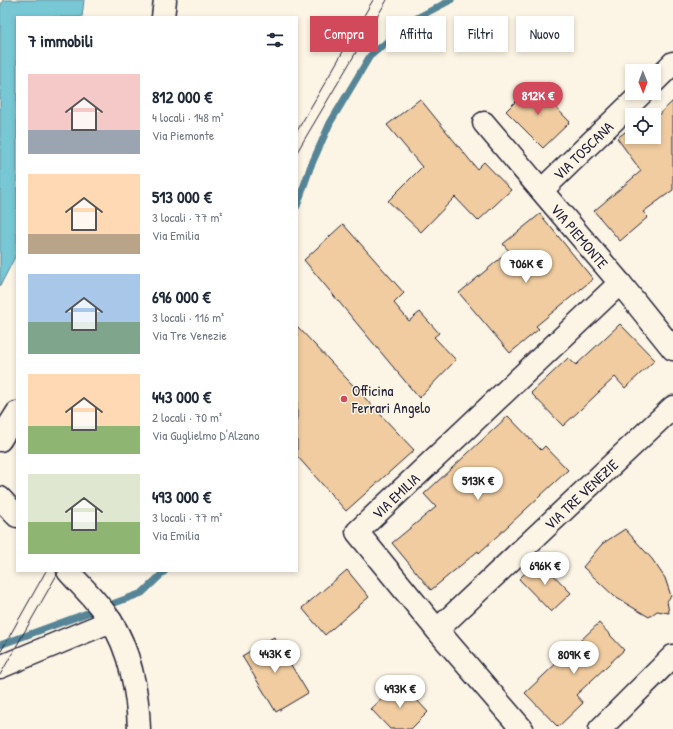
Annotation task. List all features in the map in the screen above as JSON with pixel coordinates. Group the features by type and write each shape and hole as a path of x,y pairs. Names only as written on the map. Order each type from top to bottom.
{"street":[{"path":"163,16 165,0"},
{"path":"661,75 673,63"},
{"name":"VIA TOSCANA","path":"542,190 635,100"},
{"name":"VIA PIEMONTE","path":"484,123 620,283 673,350"},
{"name":"VIA EMILIA","path":"522,729 357,532 620,283"},
{"name":"VIA TRE VENEZIE","path":"438,630 673,407"},
{"path":"0,440 16,415"},
{"path":"0,498 16,515"},
{"path":"69,572 97,602 111,621 121,640 130,666 135,687 139,729"},
{"path":"0,667 111,621"},
{"path":"600,729 673,656"}],"water":[{"path":"3,0 84,0 82,16 16,16 16,255 0,286 0,8"}],"building":[{"path":"533,84 570,122 543,148 506,111"},
{"path":"420,99 477,169 484,162 511,190 478,221 455,197 421,232 388,201 422,167 387,125"},
{"path":"673,101 673,190 643,212 648,217 620,241 594,211 641,171 617,138 625,132 625,144 661,144 661,112"},
{"path":"540,214 593,279 536,326 539,329 510,353 459,293 509,251 503,244"},
{"path":"343,224 404,293 394,303 409,321 420,312 439,333 434,337 456,360 419,398 304,260"},
{"path":"620,324 655,360 625,388 615,377 563,426 531,393 568,358 576,365"},
{"path":"298,327 414,450 346,511 298,457"},
{"path":"508,416 541,450 545,446 568,470 479,553 478,551 431,590 392,543 436,507 424,494"},
{"path":"625,529 652,559 665,578 671,596 667,601 669,613 657,611 649,617 615,597 583,567 602,544"},
{"path":"539,560 571,593 551,612 519,579"},
{"path":"347,570 369,597 325,635 302,608"},
{"path":"599,623 624,650 576,695 583,703 558,727 525,693"},
{"path":"274,637 308,693 276,712 242,656"},
{"path":"400,682 428,712 411,729 390,729 371,709"}],"waterway":[{"path":"298,203 310,168 330,123 370,56 413,20 451,0"},
{"path":"0,645 142,593 164,572"}],"tram line":[{"path":"298,129 373,0"},
{"path":"298,150 387,0"},
{"path":"0,653 45,572"},
{"path":"0,675 58,572"}],"place":[{"name":"Officina Ferrari Angelo","path":"344,399"}]}
